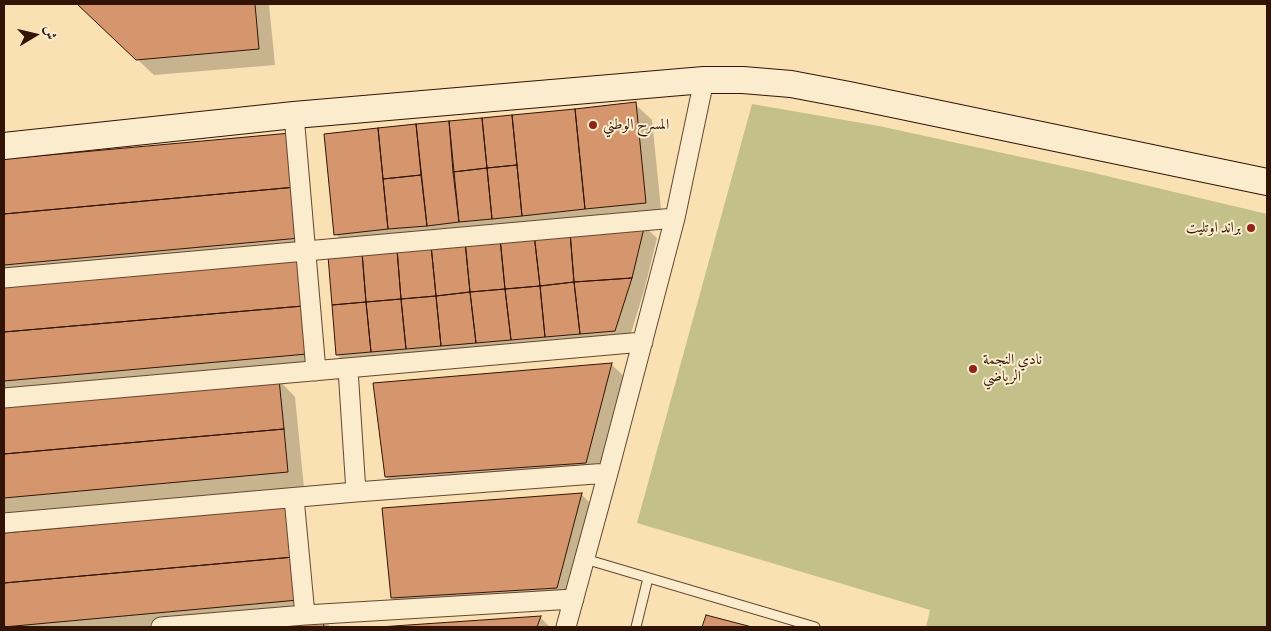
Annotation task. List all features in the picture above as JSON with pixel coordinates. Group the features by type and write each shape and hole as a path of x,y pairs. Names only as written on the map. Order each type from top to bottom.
{"street":[{"path":"566,627 675,218 704,80"},
{"path":"4,146 294,115 704,80 743,80 791,84 839,93 1267,182"},
{"path":"294,115 316,371"},
{"path":"4,278 675,218"},
{"path":"4,398 643,342"},
{"path":"348,369 356,492"},
{"path":"4,523 356,492 608,473"},
{"path":"294,498 306,614"},
{"path":"161,627 306,614 334,620 574,600"}],"lane":[{"path":"585,559 815,627"},
{"path":"636,627 648,578"}],"shaded area":[{"name":"نادي النجمة الرياضي","path":"752,104 879,126 1090,172 1267,214 1267,627 926,627 930,610 637,523"}],"building":[{"path":"77,4 255,4 259,49 136,60"},
{"path":"636,102 646,203 585,209 575,109"},
{"path":"575,109 585,209 522,216 512,115"},
{"path":"512,115 517,165 487,168 482,118"},
{"path":"482,118 487,168 453,172 449,121"},
{"path":"449,121 459,222 427,226 416,124"},
{"path":"416,124 421,175 383,179 378,128"},
{"path":"378,128 388,229 334,235 324,134"},
{"path":"291,133 296,187 4,214 4,159"},
{"path":"517,165 522,216 492,219 487,168"},
{"path":"487,168 492,219 459,222 453,172"},
{"path":"421,175 427,226 388,229 383,179"},
{"path":"296,187 300,238 4,265 4,214"},
{"path":"645,224 632,278 574,282 570,232"},
{"path":"570,232 574,282 540,286 534,234"},
{"path":"534,234 540,286 505,289 500,238"},
{"path":"500,238 505,289 470,292 465,241"},
{"path":"465,241 470,292 436,296 431,245"},
{"path":"431,245 436,296 401,299 397,249"},
{"path":"397,249 401,299 366,302 362,252"},
{"path":"362,252 366,302 332,305 328,256"},
{"path":"298,256 303,306 4,332 4,282"},
{"path":"632,278 615,331 580,334 574,282"},
{"path":"574,282 580,334 545,337 540,286"},
{"path":"540,286 545,337 511,340 505,289"},
{"path":"505,289 511,340 476,343 470,292"},
{"path":"470,292 476,343 441,346 436,296"},
{"path":"436,296 441,346 406,349 401,299"},
{"path":"401,299 406,349 371,352 366,302"},
{"path":"366,302 371,352 336,355 332,305"},
{"path":"303,306 307,354 4,381 4,332"},
{"path":"612,363 586,463 385,477 373,383"},
{"path":"279,379 284,429 4,454 4,404"},
{"path":"284,429 288,472 4,498 4,454"},
{"path":"582,493 557,588 391,598 382,508"},
{"path":"289,507 294,557 4,583 4,533"},
{"path":"294,557 298,600 4,627 4,583"},
{"path":"706,615 752,627 702,627"},
{"path":"541,616 537,627 379,627"},
{"path":"323,617 324,627 213,627"}],"place":[{"name":"المسرح الوطني","path":"593,125"},
{"name":"براند اوتليت","path":"1251,228"},
{"name":"نادي النجمة الرياضي","path":"973,369"}]}
